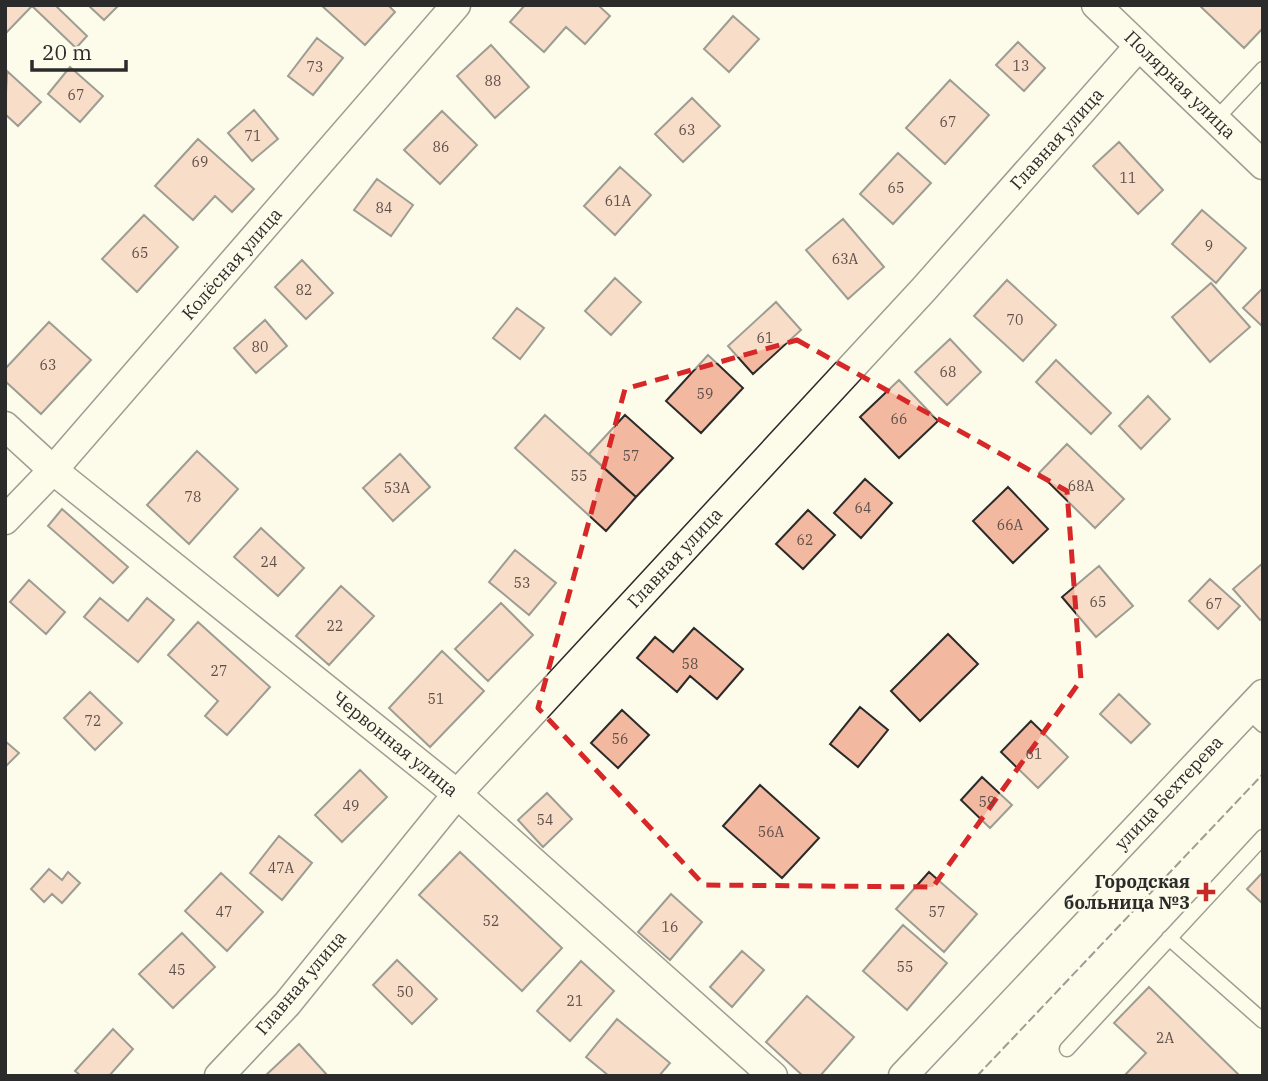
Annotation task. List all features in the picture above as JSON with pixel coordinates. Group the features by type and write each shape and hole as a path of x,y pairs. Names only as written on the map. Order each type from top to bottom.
{"street":[{"name":"Колёсная улица","path":"5,520 53,470 456,5"},
{"name":"Полярная улица","path":"1096,5 1263,165"},
{"name":"Главная улица","path":"219,1076 287,1004 457,794 924,289 1139,46"},
{"name":"Червонная улица","path":"5,426 53,470 457,794 773,1076"},
{"name":"улица Бехтерева","path":"904,1076 1258,710"}],"lane":[{"path":"1216,120 1263,69"},
{"path":"1067,1049 1263,837"},
{"path":"1169,937 1263,1021"}],"highlighted area":[{"path":"797,340 1067,491 1081,680 933,887 704,885 538,708 625,389"}],"building":[{"path":"5,5 55,5 87,36 76,48 32,6 5,34"},
{"path":"88,5 119,5 104,20"},
{"path":"321,5 388,5 395,12 365,45"},
{"path":"525,5 598,5 610,16 585,44 566,27 544,52 510,22"},
{"path":"1199,5 1263,5 1263,28 1244,48"},
{"path":"733,16 759,39 729,72 704,49"},
{"path":"317,38 343,58 313,95 288,76"},
{"path":"1018,42 1045,68 1024,91 996,65"},
{"path":"491,45 529,87 495,118 457,76"},
{"path":"70,67 103,96 80,122 48,94"},
{"path":"7,71 41,102 18,126 5,114"},
{"path":"950,80 989,115 945,164 906,128"},
{"path":"692,98 720,126 683,162 655,134"},
{"path":"254,110 278,139 252,161 228,133"},
{"path":"442,111 477,145 440,184 404,150"},
{"path":"198,139 254,189 232,212 215,196 193,220 155,186"},
{"path":"1119,142 1163,190 1138,214 1093,166"},
{"path":"898,153 931,183 893,224 860,194"},
{"path":"620,167 651,195 615,235 584,206"},
{"path":"377,179 413,205 391,236 354,210"},
{"path":"1202,210 1246,248 1216,283 1172,244"},
{"path":"144,215 178,247 137,292 102,259"},
{"path":"843,219 884,267 848,299 806,250"},
{"path":"302,260 333,293 306,319 275,287"},
{"path":"615,278 641,302 611,335 585,311"},
{"path":"1007,280 1056,325 1023,361 974,316"},
{"path":"1211,283 1250,327 1210,362 1172,317"},
{"path":"1263,288 1263,327 1243,308"},
{"path":"776,302 801,330 753,374 728,346"},
{"path":"517,308 544,328 520,359 493,338"},
{"path":"265,320 287,346 256,373 234,348"},
{"path":"49,322 91,360 41,414 5,381 5,369"},
{"path":"950,339 981,372 947,405 915,372"},
{"path":"708,355 743,388 701,433 666,401"},
{"path":"1056,360 1111,413 1091,434 1036,382"},
{"path":"899,380 938,421 899,458 860,417"},
{"path":"1148,396 1170,419 1141,449 1119,426"},
{"path":"545,415 636,497 606,531 515,448"},
{"path":"625,415 673,458 636,497 589,454"},
{"path":"1067,444 1124,499 1095,528 1039,473"},
{"path":"197,451 238,489 189,544 147,505"},
{"path":"400,454 430,487 393,521 363,488"},
{"path":"865,479 892,503 861,538 834,513"},
{"path":"1008,487 1048,529 1013,563 973,521"},
{"path":"62,509 128,567 113,583 48,526"},
{"path":"808,510 835,535 803,569 776,544"},
{"path":"261,528 304,568 278,596 234,557"},
{"path":"515,550 556,583 529,615 489,582"},
{"path":"1263,563 1263,618 1260,620 1233,589"},
{"path":"1099,566 1133,606 1096,637 1062,597"},
{"path":"1210,579 1240,606 1218,629 1189,601"},
{"path":"29,580 65,612 46,634 10,602"},
{"path":"341,586 374,616 329,665 296,636"},
{"path":"100,598 128,621 147,598 174,620 138,662 84,617"},
{"path":"501,603 533,635 488,681 455,649"},
{"path":"198,622 270,687 227,735 205,716 218,701 168,655"},
{"path":"694,628 743,669 717,699 690,676 677,692 637,658 655,637 673,652"},
{"path":"948,634 978,664 920,721 891,691"},
{"path":"442,651 484,691 430,747 389,708"},
{"path":"90,692 122,723 95,750 64,718"},
{"path":"1119,694 1150,724 1131,743 1100,714"},
{"path":"860,707 888,730 858,767 830,744"},
{"path":"622,710 649,735 618,768 591,743"},
{"path":"1031,721 1068,757 1038,788 1001,752"},
{"path":"5,741 19,753 5,767"},
{"path":"360,770 387,797 342,842 315,815"},
{"path":"982,777 1012,805 990,828 961,800"},
{"path":"760,785 819,838 782,878 723,826"},
{"path":"547,793 572,819 543,847 518,820"},
{"path":"279,836 312,863 282,900 250,873"},
{"path":"460,852 562,948 522,991 419,895"},
{"path":"49,869 62,880 68,872 80,883 62,903 52,894 44,902 31,889"},
{"path":"929,872 977,914 944,952 896,909"},
{"path":"1263,872 1263,904 1247,889"},
{"path":"221,873 263,912 227,951 185,911"},
{"path":"671,894 702,922 670,960 638,932"},
{"path":"903,925 947,963 907,1010 863,971"},
{"path":"182,933 215,967 173,1008 139,974"},
{"path":"742,951 764,970 732,1007 710,987"},
{"path":"397,960 437,999 412,1024 373,985"},
{"path":"581,961 614,991 570,1041 537,1011"},
{"path":"1149,987 1240,1076 1124,1076 1146,1053 1114,1023"},
{"path":"807,996 854,1037 820,1076 803,1076 766,1042"},
{"path":"617,1019 670,1063 659,1076 609,1076 586,1057"},
{"path":"113,1029 133,1049 109,1076 81,1076 75,1071"},
{"path":"299,1044 328,1076 265,1076"}],"fence":[{"path":"977,1076 1263,774"}],"place":[{"name":"Городская больница №3","path":"1206,892"}]}
